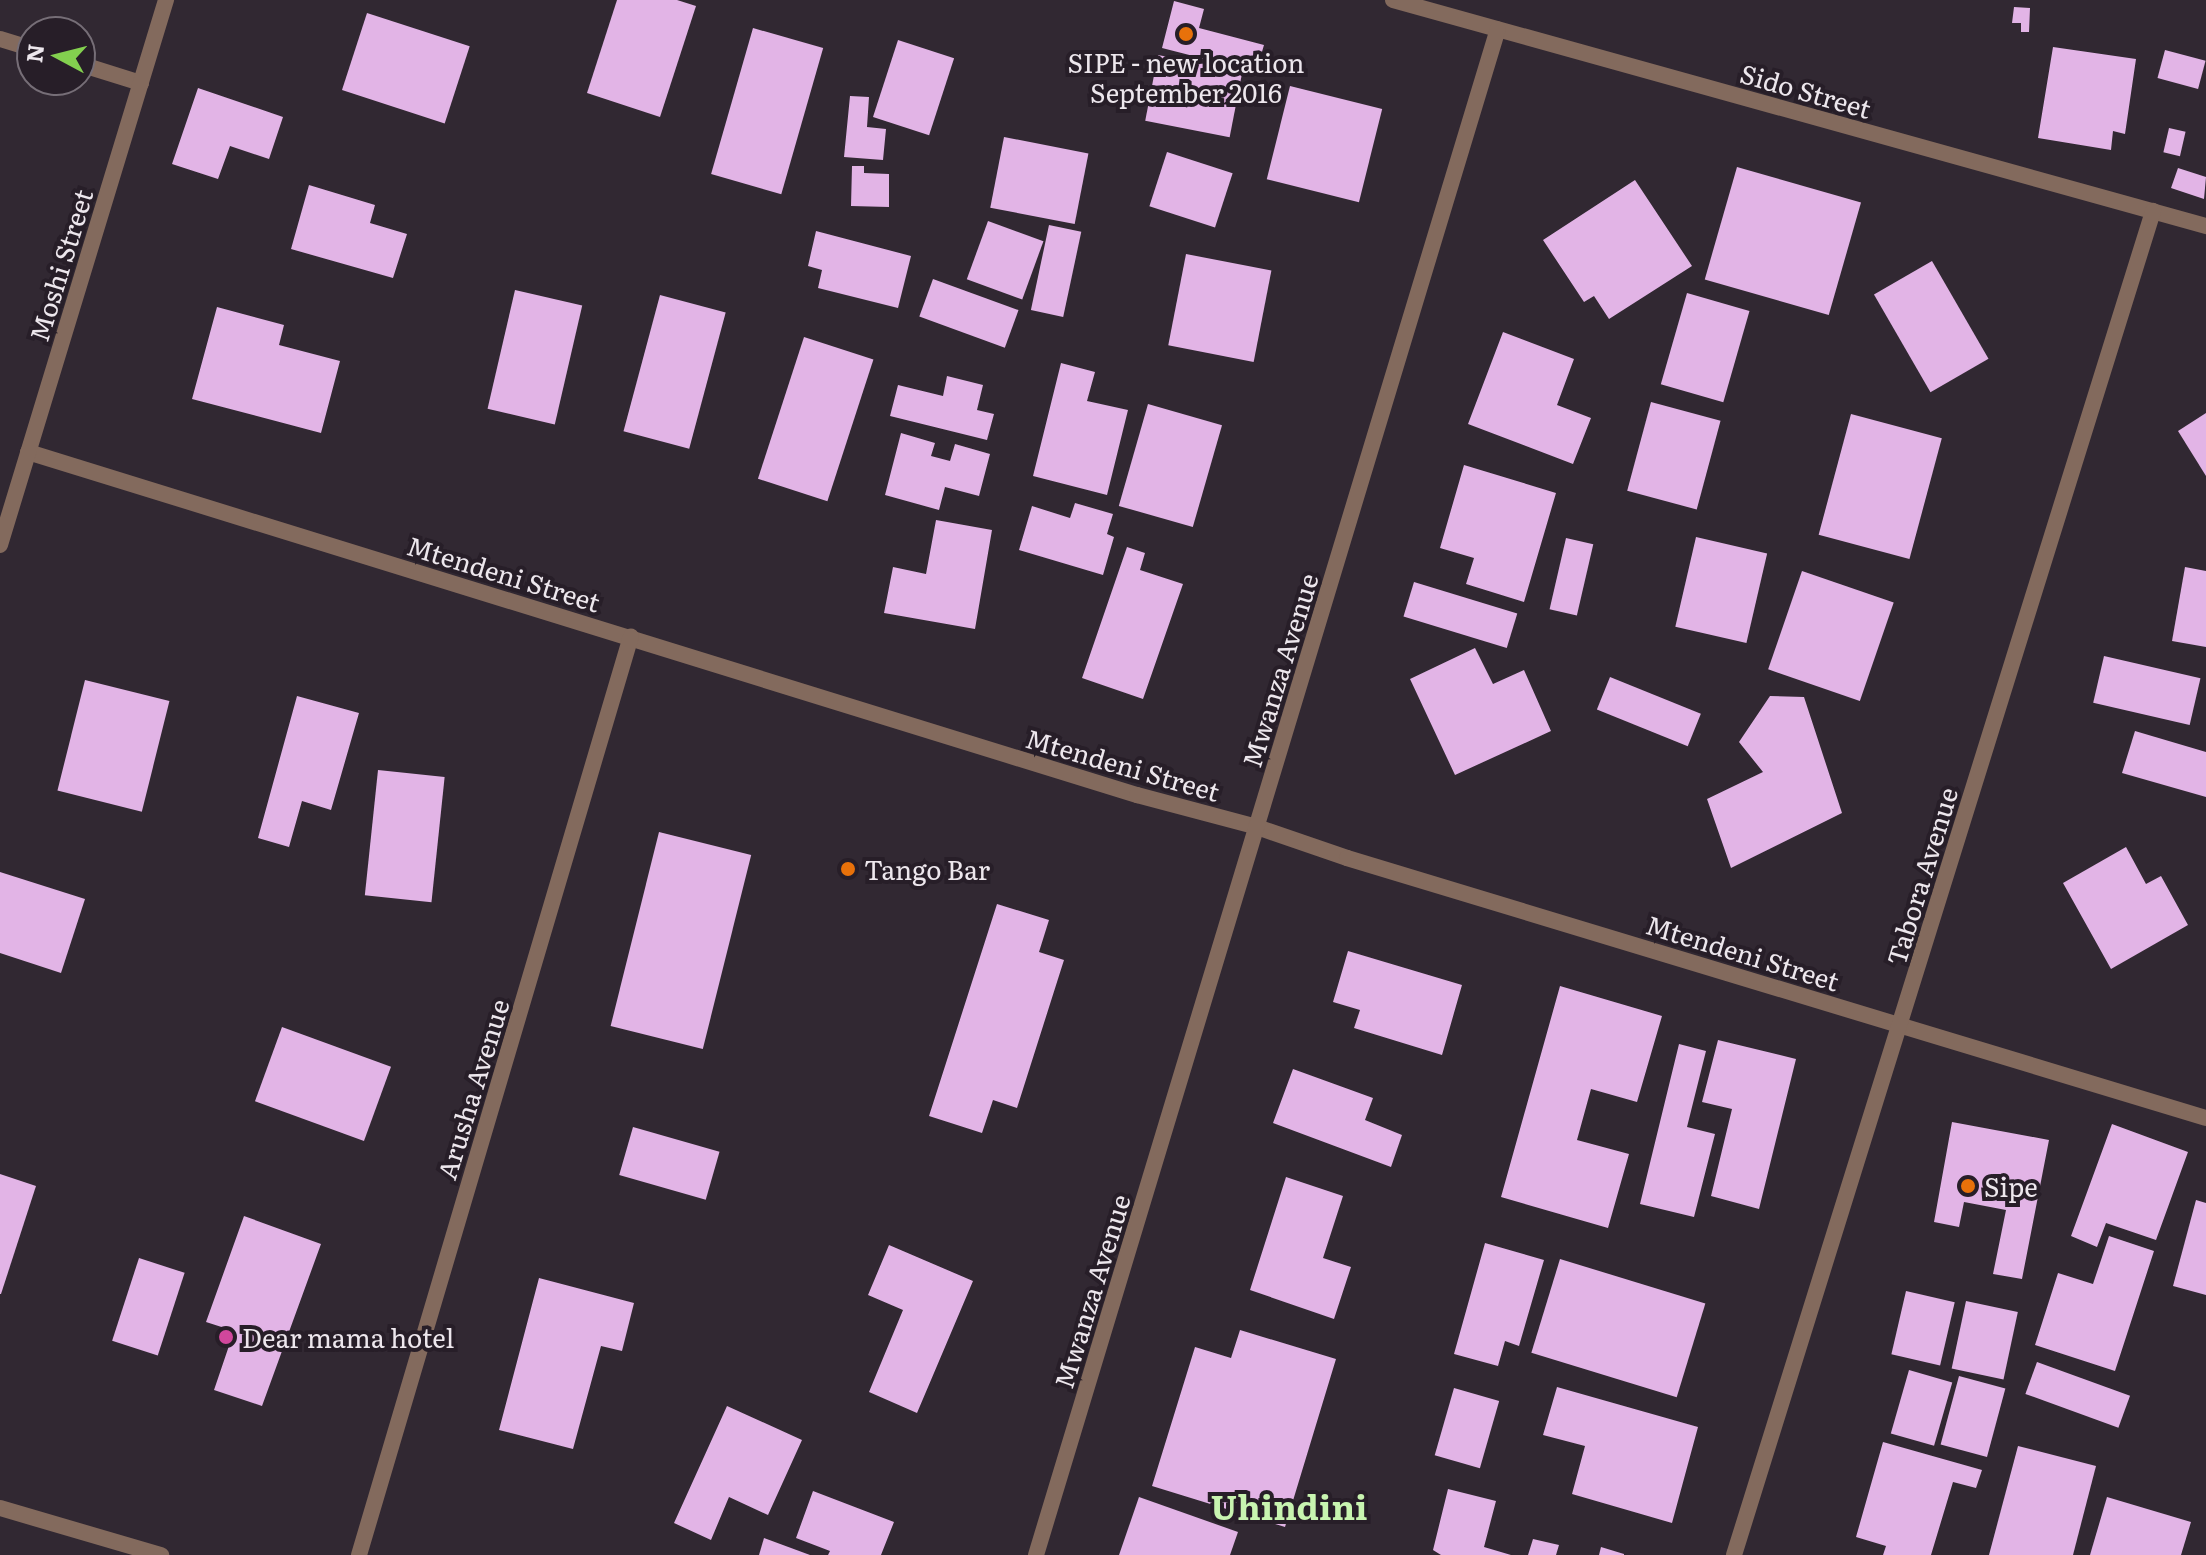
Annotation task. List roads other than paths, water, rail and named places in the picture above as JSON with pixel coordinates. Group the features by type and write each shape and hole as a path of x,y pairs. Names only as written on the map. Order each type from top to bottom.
{"street":[{"name":"Moshi Street","path":"0,545 166,0"},
{"name":"Sido Street","path":"1393,0 2206,226"},
{"name":"Mwanza Avenue","path":"1036,1555 1498,29"},
{"path":"96,69 141,83"},
{"name":"Tabora Avenue","path":"1734,1555 2153,211"},
{"name":"Mtendeni Street","path":"28,452 1137,795 1257,827 2206,1118"},
{"name":"Arusha Avenue","path":"359,1555 631,636"},
{"path":"0,1508 161,1555"}],"place":[{"name":"SIPE - new location September 2016","path":"1186,34"},
{"name":"Tango Bar","path":"848,869"},
{"name":"Sipe","path":"1968,1186"},
{"name":"Dear mama hotel","path":"226,1337"}],"district":[{"name":"Uhindini","path":"1289,1506"}]}
